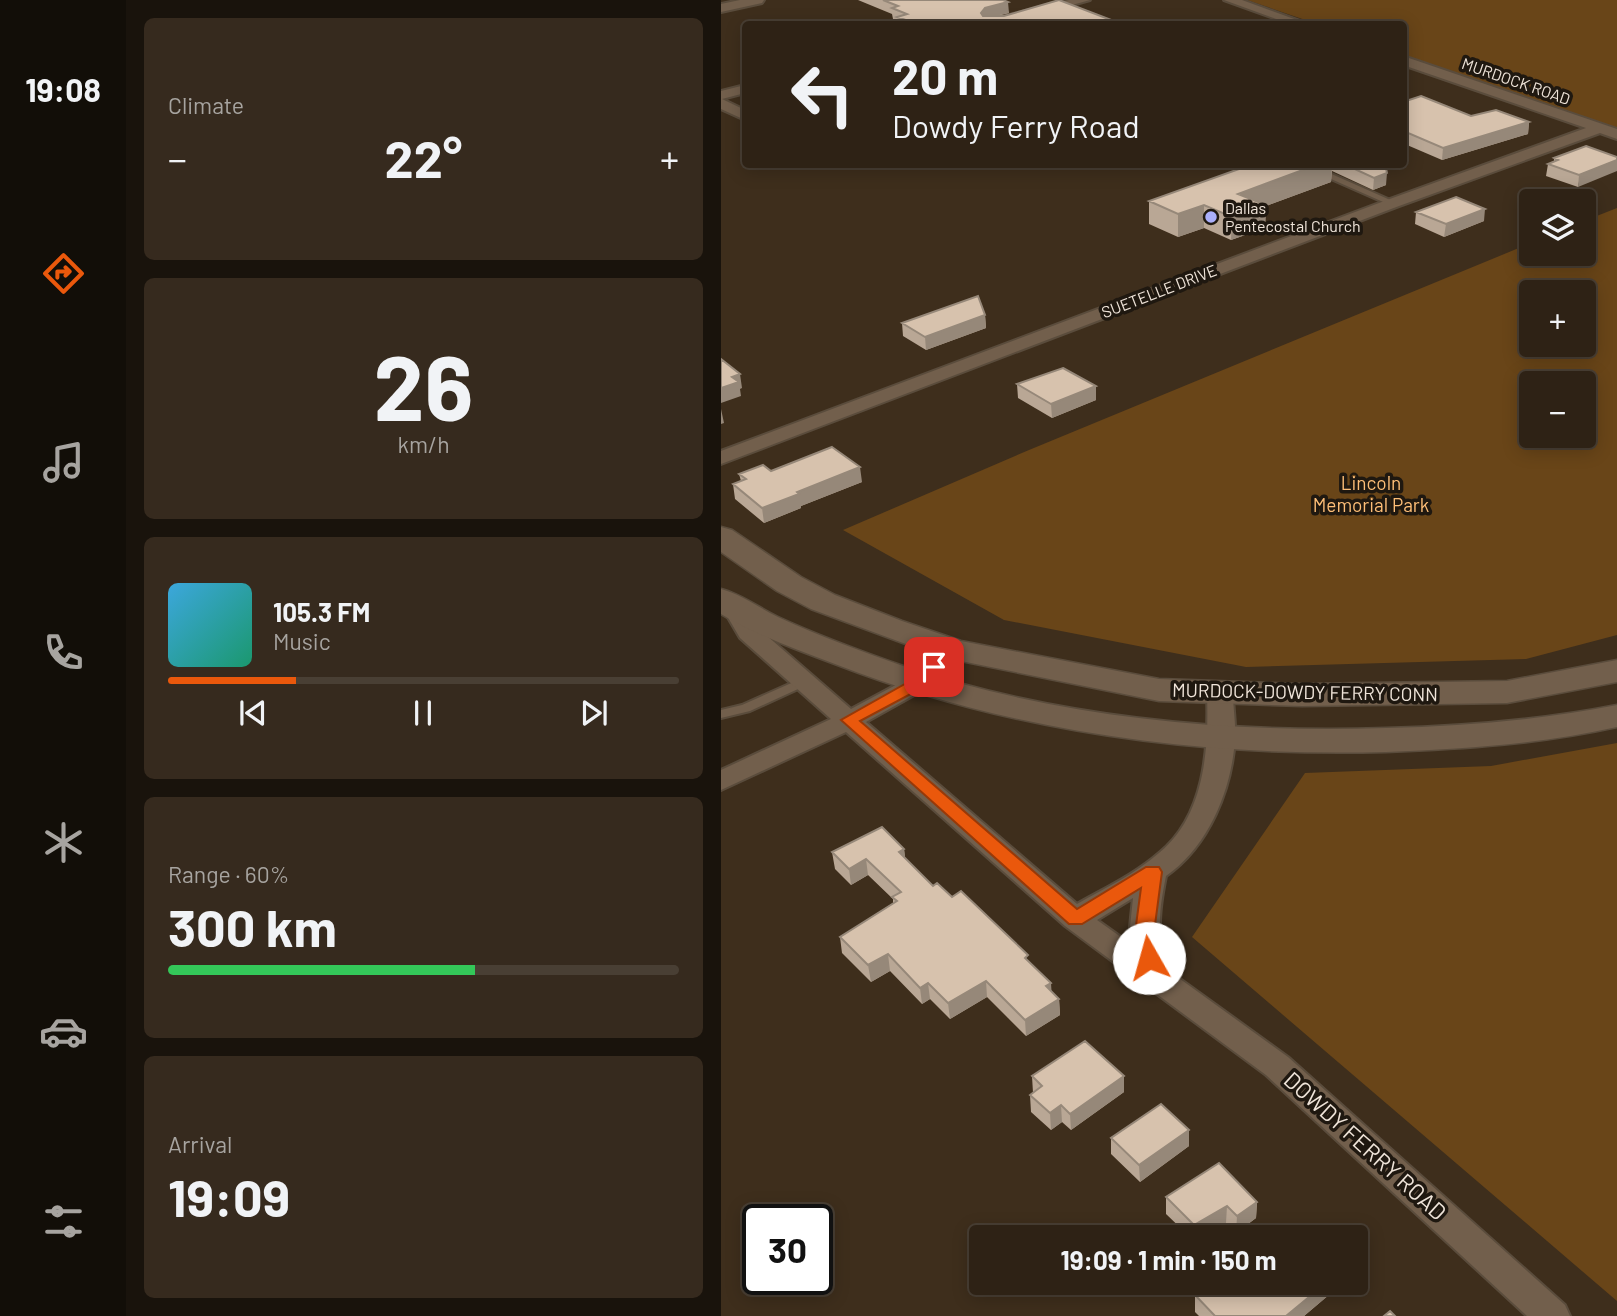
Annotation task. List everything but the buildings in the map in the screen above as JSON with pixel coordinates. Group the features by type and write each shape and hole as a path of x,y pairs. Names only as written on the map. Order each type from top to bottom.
{"main road":[{"path":"721,537 789,584 823,602 953,650"},
{"path":"728,604 842,656 916,684 1021,711 1183,735 1308,743 1459,737 1568,726 1617,716"},
{"name":"MURDOCK-DOWDY FERRY CONN","path":"953,650 1159,690 1220,694 1507,692 1617,671"}],"street":[{"path":"721,8 758,0"},
{"path":"1003,21 1084,0"},
{"path":"1230,0 1292,21"},
{"name":"MURDOCK ROAD","path":"1407,61 1608,131"},
{"path":"721,95 742,90"},
{"path":"721,103 742,114"},
{"name":"SUETELLE DRIVE","path":"721,458 1392,203 1608,131"},
{"name":"DOWDY FERRY ROAD","path":"728,604 749,633 1076,919 1277,1066 1552,1316"},
{"path":"721,781 849,720 916,684 953,650"},
{"path":"1076,919 1171,859 1194,830 1212,792 1222,738 1220,694"},
{"name":"DOWDY FERRY ROAD","path":"1153,872 1143,940 1149,958 1168,988"}],"lane":[{"path":"1310,168 1392,203"},
{"path":"721,714 745,708 805,681"}],"green space":[{"path":"1247,0 1617,0 1617,129 1407,56 1407,21 1308,21"},
{"name":"Lincoln Memorial Park","path":"1617,208 1617,635 1526,659 1246,667 1004,620 843,530 1029,450 1519,248 1519,266 1596,266 1596,216"},
{"path":"1617,743 1617,1301 1192,937 1305,773 1491,766"}],"place":[{"name":"Dallas Pentecostal Church","path":"1211,217"}],"route":[{"path":"934,667 916,684 849,720 1076,919 1153,872 1143,940 1149,958"}]}
